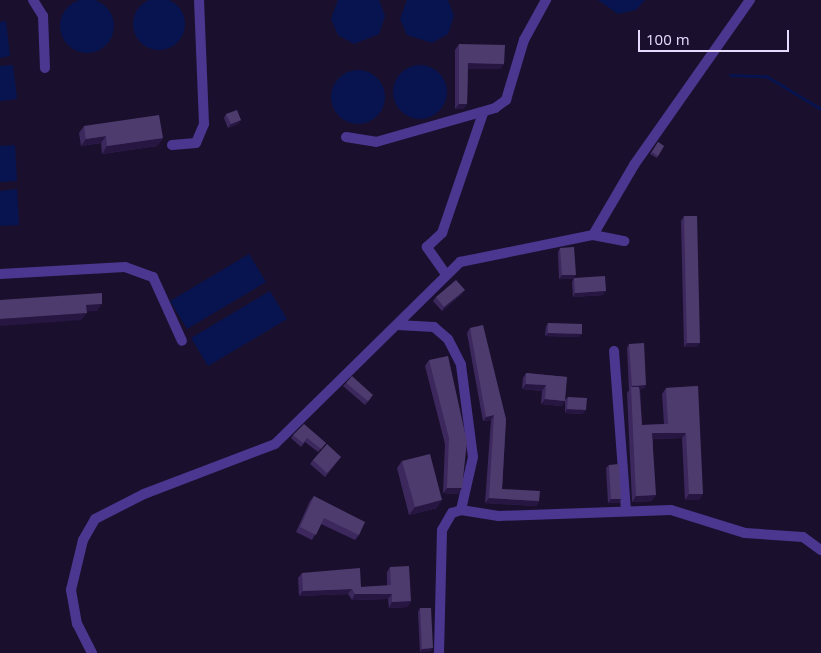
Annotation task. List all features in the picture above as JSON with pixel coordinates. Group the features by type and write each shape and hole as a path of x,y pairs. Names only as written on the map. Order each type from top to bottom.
{"street":[{"path":"33,0 43,16 45,68"},
{"path":"172,144 196,142 204,124 199,0"},
{"path":"346,137 376,142 483,113 506,100 524,40 546,0"},
{"path":"593,235 634,165 750,0"},
{"path":"445,273 427,247 442,233 483,113"},
{"path":"92,653 77,624 71,590 83,540 95,519 144,494 275,444 397,325 445,273 467,258 593,235 624,241"},
{"path":"0,274 125,267 153,277 182,341"},
{"path":"397,325 434,327 448,339 461,365 473,457 461,510"},
{"path":"614,351 626,510"},
{"path":"439,653 442,530 452,513 461,510 499,516 626,510 671,510 745,533 803,537 821,550"}],"shaded area":[{"path":"154,-2 164,-2 178,5 185,19 185,29 178,43 164,50 154,50 144,46 137,39 133,29 133,19 137,9 144,2"},
{"path":"87,-1 97,1 106,7 112,16 114,26 112,36 106,45 97,51 87,53 77,51 68,45 62,36 60,26 62,16 68,7 77,1"},
{"path":"338,0 379,0 385,16 379,34 354,44 338,35 331,19"},
{"path":"407,0 448,0 454,16 448,34 432,43 407,35 400,19"},
{"path":"598,0 645,0 636,10 618,14"},
{"path":"6,21 10,56 0,58 0,22"},
{"path":"13,65 17,99 0,101 0,66"},
{"path":"420,65 430,67 439,73 445,82 447,92 445,102 439,111 430,117 420,119 410,117 401,111 395,102 393,92 395,82 401,73 410,67"},
{"path":"358,70 368,72 377,78 383,87 385,97 383,107 377,116 368,122 358,124 348,122 339,116 333,107 331,97 333,87 339,78 348,72"},
{"path":"15,145 17,181 0,182 0,146"},
{"path":"17,189 19,225 0,226 0,191"},
{"path":"249,254 266,282 187,329 170,301"},
{"path":"270,291 287,319 208,366 191,338"}],"building":[{"path":"459,44 505,45 504,64 468,63 467,104 459,104"},
{"path":"237,110 241,120 231,124 226,114"},
{"path":"159,115 163,138 107,146 106,136 86,139 84,126"},
{"path":"658,142 664,146 658,156 652,152"},
{"path":"684,216 697,216 700,343 687,343"},
{"path":"574,247 576,275 562,275 560,248"},
{"path":"605,276 606,291 575,293 574,278"},
{"path":"456,280 465,290 444,307 436,297"},
{"path":"102,293 102,304 86,305 87,313 0,319 0,300"},
{"path":"548,323 582,324 582,334 548,333"},
{"path":"483,325 506,419 502,489 540,491 539,501 489,498 494,415 486,417 470,328"},
{"path":"644,343 646,385 632,386 629,344"},
{"path":"448,356 467,442 462,488 447,488 449,438 429,360"},
{"path":"526,373 567,377 565,401 545,399 546,385 526,384"},
{"path":"352,376 373,395 368,401 346,383"},
{"path":"698,386 703,494 689,494 686,433 652,433 656,495 636,496 631,387 639,387 642,425 668,424 666,388"},
{"path":"568,397 587,398 586,410 567,409"},
{"path":"304,424 326,443 321,449 307,438 303,443 293,435"},
{"path":"327,444 341,457 327,473 313,460"},
{"path":"430,454 442,500 415,507 402,461"},
{"path":"619,464 621,499 611,499 609,465"},
{"path":"314,496 365,522 359,535 324,518 316,535 300,527"},
{"path":"409,566 411,601 392,602 392,594 355,594 352,589 303,591 302,573 360,568 361,587 391,585 390,567"},
{"path":"420,608 431,608 433,648 422,649"}],"waterway":[{"path":"730,75 766,76 821,109"}]}
